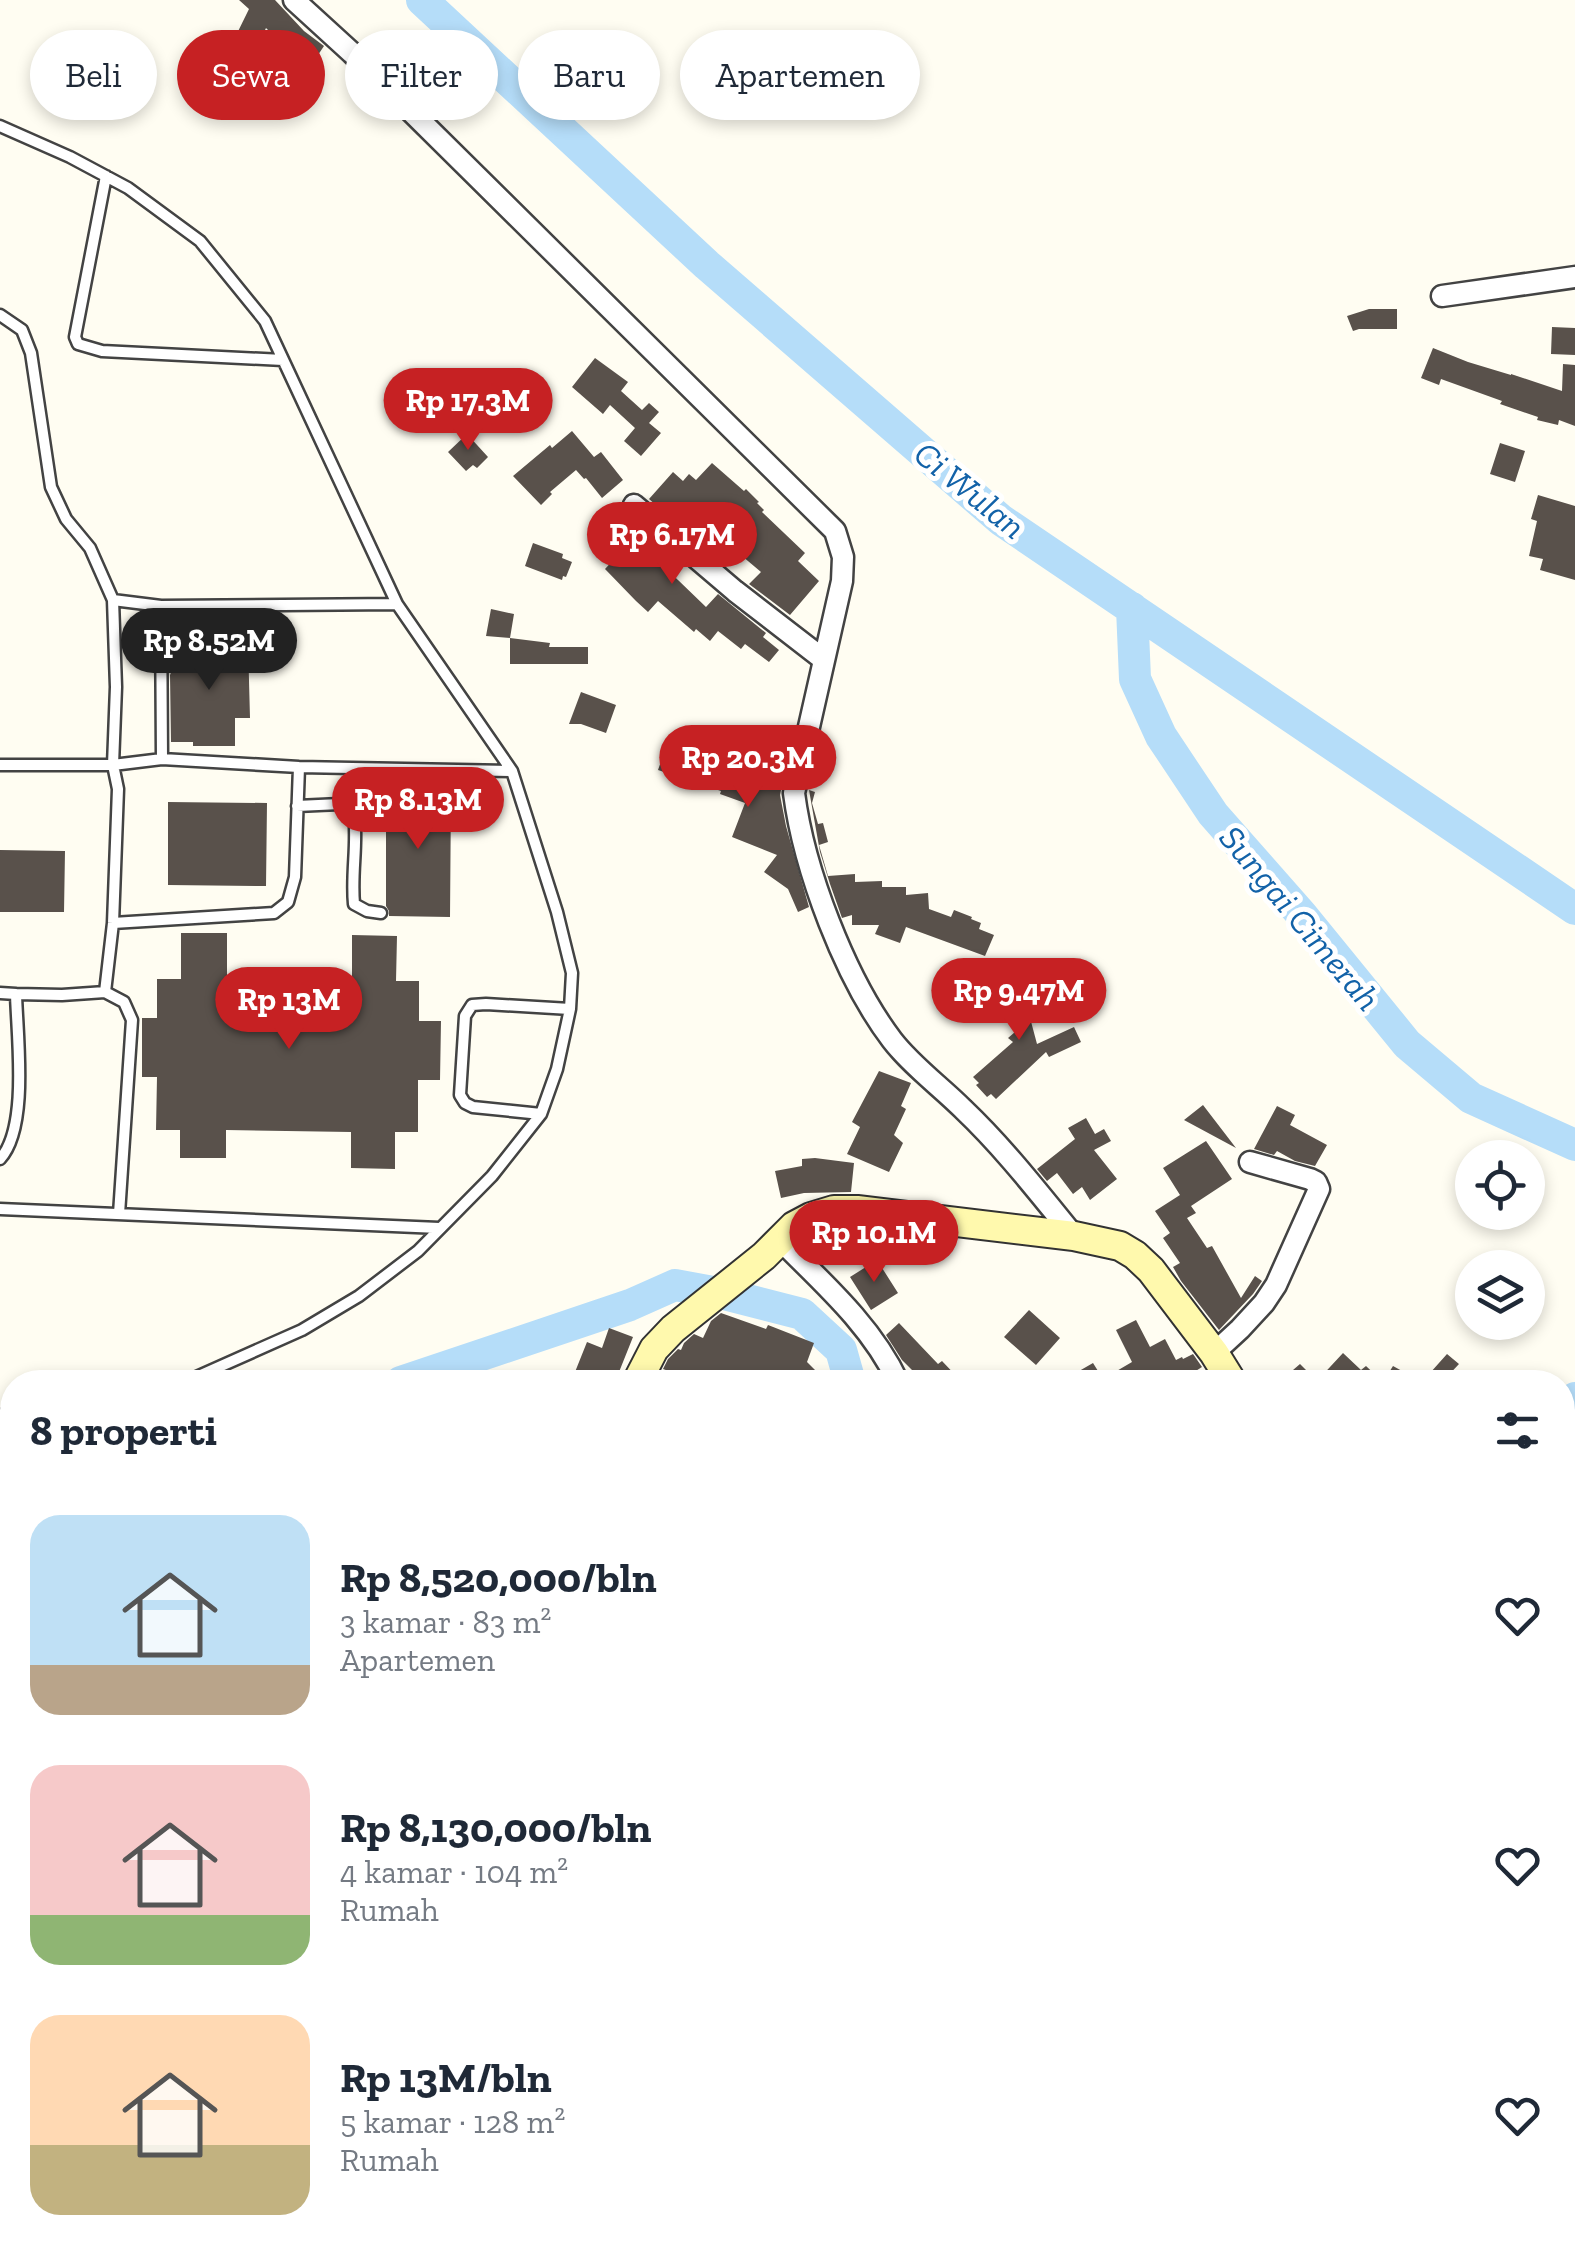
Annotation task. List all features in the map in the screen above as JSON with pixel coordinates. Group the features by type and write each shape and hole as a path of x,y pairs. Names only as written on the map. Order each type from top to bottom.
{"main road":[{"path":"643,1370 654,1349 673,1329 794,1226 834,1210 857,1210 1074,1236 1120,1246 1135,1254 1176,1301 1225,1370"}],"street":[{"path":"294,0 835,530 843,557 842,580 794,794 808,862 839,946 860,990 892,1041 1014,1162 1074,1236"},
{"path":"1442,296 1575,277"},
{"path":"634,505 823,659"},
{"path":"1214,1353 1264,1303 1276,1285 1319,1189 1310,1179 1250,1162"},
{"path":"772,1248 831,1291 874,1340 891,1370"}],"lane":[{"path":"0,126 128,188 200,241 265,322 397,604 512,771 572,973 570,1008 556,1069 540,1114 492,1176 418,1251 359,1296 302,1330 212,1370"},
{"path":"106,176 75,337 78,344 102,351 283,360"},
{"path":"0,315 22,330 31,354 50,487 66,518 90,548 113,600 113,765 118,789 113,923 105,992"},
{"path":"113,600 161,606 397,604"},
{"path":"161,606 162,759"},
{"path":"0,765 113,765 162,759 299,767 512,771"},
{"path":"113,923 274,913 288,902 295,877 299,767"},
{"path":"298,806 340,804 354,813 354,904 381,913"},
{"path":"0,994 105,992 124,1002 132,1020 118,1214"},
{"path":"0,1159 16,1123 16,994"},
{"path":"540,1114 465,1103 460,1095 465,1016 472,1006 486,1004 570,1008"},
{"path":"0,1209 439,1228"}],"building":[{"path":"239,0 275,0 303,30 239,30 249,9"},
{"path":"1369,309 1397,309 1397,329 1353,331 1347,316"},
{"path":"1552,327 1575,328 1575,355 1551,354"},
{"path":"1433,348 1562,391 1563,364 1575,365 1575,426 1559,420 1558,425 1537,420 1538,417 1500,404 1502,401 1441,379 1439,385 1421,378"},
{"path":"595,358 628,382 621,391 642,410 649,403 659,412 649,423 661,433 641,456 624,441 635,428 610,405 603,414 572,387"},
{"path":"572,431 594,457 601,452 623,480 602,498 576,470 541,505 513,476"},
{"path":"467,434 488,457 477,468 473,465 466,471 448,452"},
{"path":"1500,443 1525,451 1515,482 1490,474"},
{"path":"712,463 746,489 759,502 762,512 805,553 798,561 819,581 790,615 749,584 761,572 729,545 717,558 649,499 673,472 683,481 689,474 696,480"},
{"path":"1538,495 1575,506 1575,580 1540,570 1543,559 1529,556 1537,521 1531,519"},
{"path":"614,506 659,544 650,553 706,607 718,594 766,633 763,637 779,650 769,662 745,644 741,649 718,631 710,641 658,601 648,612 636,601 605,569 618,555 591,532"},
{"path":"533,543 563,554 562,558 572,562 566,577 562,580 525,566"},
{"path":"491,609 514,614 510,638 486,636"},
{"path":"510,638 550,643 549,647 588,647 588,664 510,664"},
{"path":"175,643 248,643 250,718 235,718 235,746 171,742 170,675 175,664"},
{"path":"581,692 616,705 606,733 569,724"},
{"path":"702,737 719,745 715,755 737,765 735,770 766,783 771,771 784,775 780,795 809,907 798,912 788,889 764,872 777,855 732,837 745,803 658,770 664,753 692,763"},
{"path":"386,789 451,789 450,917 389,916"},
{"path":"809,790 815,792 812,803 828,842 819,845 828,876 855,874 855,882 882,881 882,887 906,887 906,895 928,893 929,909 951,917 954,910 972,917 981,923 979,929 994,935 985,956 906,927 900,943 875,934 879,925 852,925 852,915 842,918 830,884 820,852"},
{"path":"168,802 267,803 266,886 168,885"},
{"path":"0,850 65,851 64,912 0,912"},
{"path":"181,933 227,933 227,979 352,981 352,935 397,936 396,981 419,981 419,1021 441,1021 440,1080 418,1080 418,1132 395,1132 395,1169 351,1168 351,1132 226,1130 226,1158 180,1158 180,1130 156,1130 157,1077 142,1077 142,1018 157,1018 157,979 181,979"},
{"path":"1014,972 1028,997 1025,999 1037,1044 1074,1027 1081,1042 1049,1057 1046,1052 996,1099 991,1094 987,1097 973,1077 1013,1042 1008,1038 1015,1032 1006,996 1001,999 992,984"},
{"path":"1092,973 1104,1000 1081,1009 1070,983"},
{"path":"879,1071 911,1083 901,1106 906,1109 894,1135 903,1143 889,1172 847,1154 860,1127 852,1122"},
{"path":"1203,1105 1236,1148 1184,1120"},
{"path":"1277,1106 1295,1115 1290,1125 1327,1145 1315,1166 1277,1151 1274,1155 1254,1149"},
{"path":"1086,1118 1095,1134 1104,1129 1111,1141 1094,1150 1117,1179 1090,1200 1082,1187 1073,1194 1057,1173 1047,1181 1037,1169 1075,1139 1068,1128"},
{"path":"1206,1141 1232,1179 1191,1206 1196,1213 1187,1218 1207,1248 1212,1246 1241,1298 1255,1276 1262,1281 1219,1330 1173,1267 1180,1263 1163,1238 1170,1233 1155,1211 1180,1195 1163,1168"},
{"path":"802,1159 854,1163 851,1192 804,1193 781,1198 775,1171 802,1166"},
{"path":"877,1260 898,1293 871,1310 850,1277"},
{"path":"1029,1310 1060,1338 1036,1365 1004,1337"},
{"path":"721,1313 766,1329 768,1325 814,1343 807,1362 815,1370 663,1369 694,1334 703,1338 711,1321"},
{"path":"1136,1320 1150,1347 1165,1339 1176,1360 1193,1354 1202,1367 1118,1370 1132,1362 1116,1330"},
{"path":"899,1323 938,1364 942,1361 951,1370 912,1370 886,1335"},
{"path":"609,1328 633,1337 620,1370 576,1370 587,1342 602,1348"},
{"path":"1343,1353 1361,1370 1327,1370"},
{"path":"1447,1354 1459,1364 1453,1370 1433,1370"}],"waterway":[{"name":"Ci Wulan","path":"422,0 707,265 1001,520 1575,909"},
{"name":"Sungai Cimerah","path":"1132,608 1135,679 1161,736 1213,814 1407,1044 1471,1098 1575,1145"},
{"path":"437,1370 630,1305 675,1285 802,1314 841,1350 847,1370"}]}
